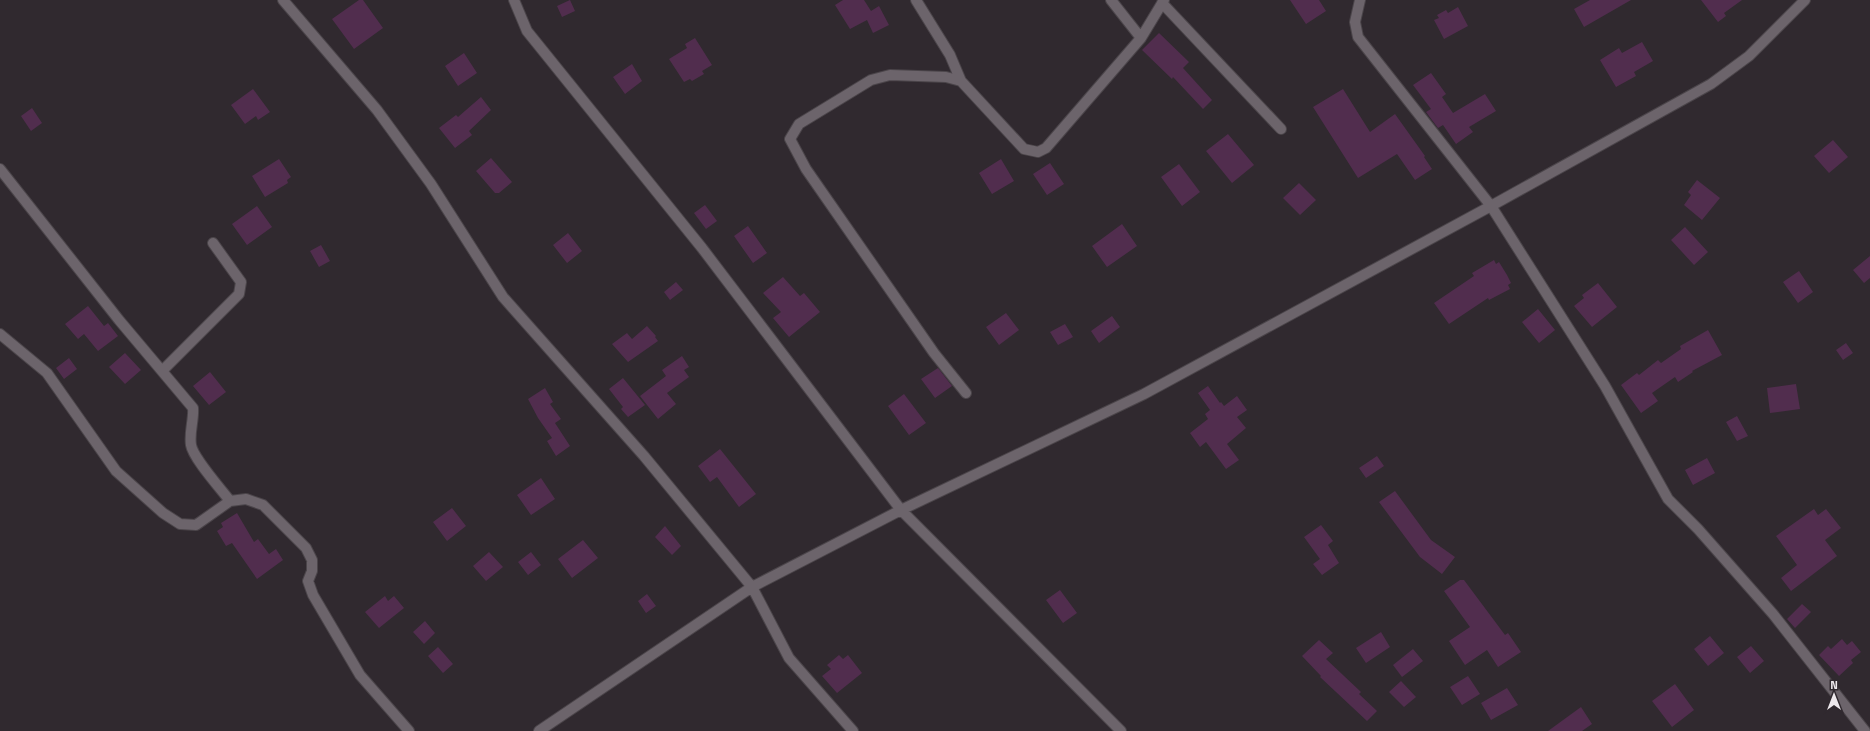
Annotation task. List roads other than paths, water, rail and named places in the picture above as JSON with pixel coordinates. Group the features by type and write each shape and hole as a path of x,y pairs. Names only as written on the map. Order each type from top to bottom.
{"street":[{"path":"283,0 377,110 431,184 503,297 644,456 752,587 789,658 852,731"},
{"path":"514,0 527,31 702,248 901,510 1121,731"},
{"path":"916,0 950,55 961,81 1024,150 1038,152 1046,148 1141,38 1163,2 1281,129"},
{"path":"1111,0 1141,38"},
{"path":"1360,0 1355,22 1358,37 1492,206 1605,386 1668,499 1698,529 1773,614 1865,731"},
{"path":"539,731 752,587 901,510 1144,394 1492,206 1711,84 1749,56 1804,0"},
{"path":"961,81 946,76 890,75 871,80 799,124 790,139 806,169 934,353 966,393"},
{"path":"0,169 119,320 193,408 194,418 191,445 195,455 230,501"},
{"path":"162,371 239,294 241,282 213,243"},
{"path":"0,334 47,373 116,471 163,513 180,524 196,525 230,501 246,499 263,505 306,548 312,560 312,571 308,581 313,595 360,675 409,731"}]}
